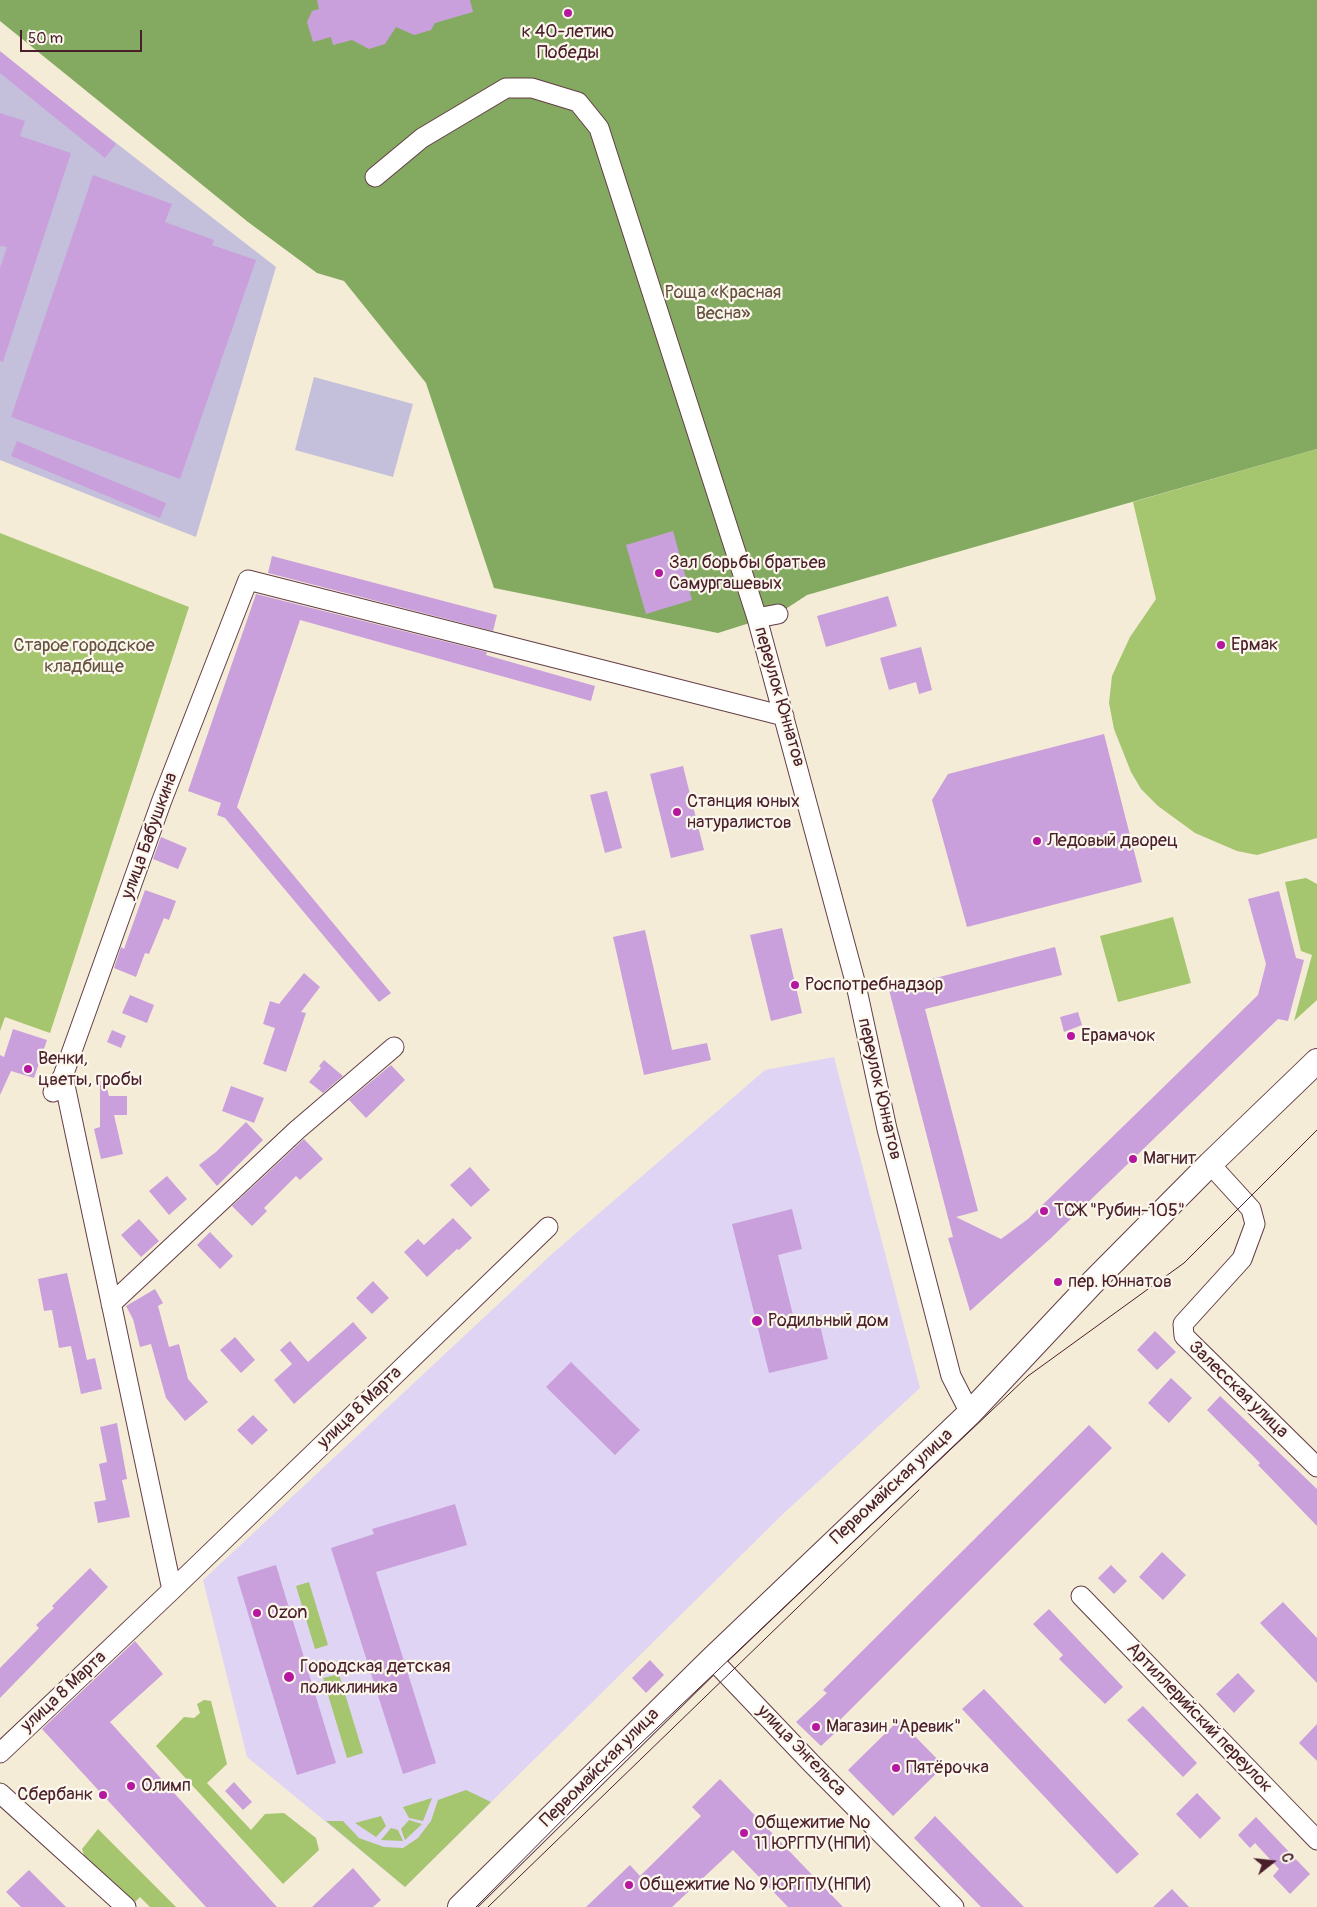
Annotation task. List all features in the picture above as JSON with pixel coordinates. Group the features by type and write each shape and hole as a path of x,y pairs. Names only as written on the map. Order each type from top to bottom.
{"main road":[{"name":"Первомайская улица","path":"460,1907 712,1659 970,1413 1092,1283 1210,1164 1317,1061"}],"street":[{"name":"переулок Юннатов","path":"375,177 422,138 506,88 532,88 578,102 599,128 757,618 856,985 887,1128 950,1376 970,1413"},
{"name":"улица Бабушкина","path":"52,1092 63,1076 162,800 248,580 784,716"},
{"path":"757,618 778,614"},
{"path":"110,1304 297,1130 394,1047"},
{"path":"63,1076 172,1590"},
{"name":"Залесская улица","path":"1210,1164 1251,1209 1255,1224 1242,1259 1182,1324 1184,1336 1317,1467"},
{"name":"улица 8 Марта","path":"0,1753 172,1590 548,1227"},
{"name":"Артиллерийский переулок","path":"1081,1596 1317,1840"},
{"name":"улица Энгельса","path":"712,1659 812,1764 954,1907"},
{"path":"0,1793 126,1907"}],"shaded area":[{"path":"0,53 276,267 196,537 0,460"},
{"path":"314,377 413,404 393,477 295,450"},
{"path":"834,1057 920,1388 782,1515 405,1887 247,1757 203,1580 553,1253 765,1070"}],"green space":[{"name":"Роща «Красная Весна»","path":"0,0 1317,0 1317,449 807,595 778,614 718,633 494,588 426,383 344,281 317,273 248,222 0,21"},
{"name":"Ермак","path":"1317,449 1317,838 1257,855 1237,851 1195,833 1158,806 1141,789 1131,772 1114,729 1109,703 1112,676 1130,637 1156,599 1133,502"},
{"name":"Старое городское кладбище","path":"0,533 189,607 50,1033 5,1017 0,1031"},
{"path":"1306,878 1317,884 1317,1000 1294,1021 1312,955 1301,951 1285,882"},
{"path":"1173,917 1191,983 1118,1002 1100,936"},
{"path":"309,1582 328,1645 315,1649 296,1586"},
{"path":"339,1674 363,1753 347,1758 323,1678"},
{"path":"204,1700 211,1701 227,1764 207,1783 251,1830 265,1814 284,1813 316,1838 319,1850 283,1884 156,1746 184,1717 194,1718 200,1713 197,1704"},
{"path":"466,1790 491,1802 405,1887 326,1821 343,1821 359,1838 384,1847 403,1848 418,1838 431,1821 438,1800"},
{"path":"432,1798 423,1821 409,1818 403,1807"},
{"path":"381,1816 386,1826 376,1837 355,1823"},
{"path":"409,1820 422,1824 405,1840 401,1829"},
{"path":"391,1828 398,1830 403,1841 381,1840"},
{"path":"98,1829 176,1907 150,1907 140,1897 131,1906 85,1858 82,1849"}],"building":[{"path":"317,0 470,0 473,12 435,23 431,30 414,35 396,27 385,44 369,49 352,40 333,45 331,37 313,42 307,22 312,11 319,9"},
{"path":"0,51 116,144 105,158 0,73"},
{"path":"0,113 25,121 20,136 71,153 3,362 0,361 0,268 7,247 0,246"},
{"path":"93,175 172,204 165,222 214,240 212,245 256,260 180,479 11,417"},
{"path":"17,441 166,503 160,518 11,456"},
{"name":"Зал борьбы братьев Самургашевых","path":"673,531 692,600 646,614 626,545"},
{"path":"272,556 497,615 493,631 268,573"},
{"path":"256,594 487,652 486,655 595,686 591,701 300,620 237,807 391,993 379,1002 225,818 217,815 221,803 188,791"},
{"path":"888,596 897,626 826,647 817,616"},
{"path":"921,647 932,690 919,694 916,682 889,690 880,658"},
{"name":"Ледовый дворец","path":"1104,734 1142,882 967,927 932,800 948,774"},
{"name":"Станция юных натуралистов","path":"683,766 704,850 671,858 650,774"},
{"path":"607,791 622,848 605,853 590,795"},
{"path":"161,837 187,848 178,869 153,859"},
{"path":"145,890 176,901 169,920 164,918 149,954 145,953 136,977 114,968 121,947 124,949"},
{"path":"1279,891 1296,958 1304,960 1288,1021 1278,1019 1050,1239 970,1311 948,1238 953,1237 889,990 1055,947 1062,975 925,1009 978,1211 956,1217 1001,1239 1028,1219 1258,995 1266,964 1248,899"},
{"path":"782,928 802,1013 771,1021 750,935"},
{"path":"645,930 672,1050 707,1043 711,1060 644,1075 613,937"},
{"path":"304,973 320,987 301,1012 306,1013 286,1072 263,1064 275,1028 263,1024 270,1001 279,1004"},
{"path":"130,995 154,1005 147,1023 122,1013"},
{"path":"1078,1012 1082,1025 1064,1032 1060,1017"},
{"path":"13,1029 47,1040 34,1078 11,1071 0,1095 0,1055 4,1057"},
{"path":"112,1030 126,1036 121,1048 107,1042"},
{"path":"324,1060 343,1076 323,1093 309,1082 321,1068 319,1066"},
{"path":"391,1065 405,1080 366,1118 349,1100"},
{"path":"100,1081 105,1081 109,1096 127,1096 127,1115 114,1115 123,1154 101,1159 94,1129 100,1127"},
{"path":"231,1086 264,1098 254,1123 222,1111"},
{"path":"246,1122 263,1140 217,1186 199,1165 216,1152"},
{"path":"304,1139 323,1159 300,1180 296,1176 264,1208 267,1211 252,1226 232,1206"},
{"path":"470,1167 490,1190 471,1207 450,1185"},
{"path":"167,1176 187,1199 169,1215 149,1191"},
{"path":"792,1209 802,1249 778,1255 796,1327 819,1321 828,1359 769,1373 732,1224"},
{"path":"453,1218 472,1238 459,1250 457,1249 427,1277 404,1252 418,1239 424,1245"},
{"path":"139,1219 159,1241 141,1257 121,1235"},
{"path":"210,1232 233,1256 220,1269 197,1245"},
{"path":"67,1273 87,1360 95,1358 102,1389 81,1394 71,1346 59,1348 52,1310 44,1311 38,1279"},
{"path":"373,1281 389,1298 372,1314 356,1298"},
{"path":"155,1289 163,1303 158,1306 169,1347 179,1344 188,1379 208,1402 185,1421 166,1398 151,1344 140,1347 133,1319 126,1306"},
{"path":"353,1322 367,1338 294,1404 274,1380 292,1364 280,1350 290,1341 308,1362"},
{"path":"1155,1331 1176,1352 1157,1370 1137,1350"},
{"path":"235,1337 255,1360 241,1373 220,1350"},
{"path":"571,1362 640,1430 615,1455 546,1387"},
{"path":"1171,1378 1192,1398 1169,1423 1148,1403"},
{"path":"1220,1396 1317,1489 1317,1526 1258,1465 1260,1463 1207,1410"},
{"path":"253,1415 268,1430 252,1445 237,1430"},
{"path":"117,1423 127,1479 122,1480 130,1517 98,1523 94,1502 106,1500 99,1464 107,1462 100,1427"},
{"path":"1089,1425 1112,1448 832,1728 836,1732 821,1746 796,1722 827,1693 823,1690"},
{"path":"455,1504 467,1545 376,1572 436,1763 403,1774 331,1548 374,1534 372,1529"},
{"path":"1162,1552 1186,1575 1163,1600 1139,1577"},
{"name":"Городская детская поликлиника","path":"276,1565 336,1763 297,1775 237,1577"},
{"path":"1111,1565 1127,1581 1114,1594 1098,1578"},
{"path":"90,1568 108,1587 0,1698 0,1668 39,1628 36,1625 54,1608 52,1606"},
{"path":"1283,1602 1317,1638 1317,1683 1260,1623"},
{"path":"1049,1609 1123,1687 1105,1704 1059,1659 1063,1655 1033,1624"},
{"name":"Олимп","path":"135,1641 163,1674 110,1722 277,1907 206,1907 42,1729"},
{"path":"650,1660 664,1675 646,1693 632,1678"},
{"path":"1238,1673 1255,1691 1234,1713 1216,1694"},
{"path":"984,1689 1139,1854 1117,1874 962,1709"},
{"path":"1143,1706 1197,1763 1183,1777 1127,1720"},
{"name":"Пятёрочка","path":"899,1720 944,1766 893,1816 848,1770"},
{"path":"1317,1724 1317,1761 1299,1743"},
{"path":"720,1779 843,1907 788,1907 733,1850 672,1907 586,1907 630,1865 640,1876 701,1816 692,1807"},
{"path":"234,1782 252,1802 243,1810 225,1791"},
{"path":"1197,1793 1221,1818 1200,1839 1176,1814"},
{"path":"935,1816 1024,1907 981,1907 914,1838"},
{"path":"1256,1817 1310,1874 1290,1894 1273,1876 1279,1869 1255,1843 1250,1848 1238,1835"},
{"path":"353,1868 381,1900 373,1907 312,1907"},
{"path":"29,1870 66,1907 21,1907 6,1892"},
{"path":"1172,1889 1189,1907 1153,1907"}],"tram line":[{"path":"476,1907 600,1782 1028,1376 1184,1263 1317,1130"},
{"path":"488,1907 919,1490"}],"place":[{"name":"к 40-летию Победы","path":"568,13"},
{"name":"Зал борьбы братьев Самургашевых","path":"659,573"},
{"name":"Ермак","path":"1221,645"},
{"name":"Станция юных натуралистов","path":"677,812"},
{"name":"Ледовый дворец","path":"1037,841"},
{"name":"Роспотребнадзор","path":"795,985"},
{"name":"Ерамачок","path":"1071,1036"},
{"name":"Венки, цветы, гробы","path":"28,1069"},
{"name":"Магнит","path":"1133,1159"},
{"name":"ТСЖ \"Рубин-105\"","path":"1044,1211"},
{"name":"пер. Юннатов","path":"1058,1282"},
{"name":"Родильный дом","path":"757,1321"},
{"name":"Ozon","path":"257,1613"},
{"name":"Городская детская поликлиника","path":"289,1677"},
{"name":"Магазин \"Аревик\"","path":"816,1727"},
{"name":"Пятёрочка","path":"896,1768"},
{"name":"Олимп","path":"131,1786"},
{"name":"Сбербанк","path":"103,1795"},
{"name":"Общежитие № 11 ЮРГПУ(НПИ)","path":"744,1833"},
{"name":"Общежитие № 9 ЮРГПУ(НПИ)","path":"629,1885"}]}
